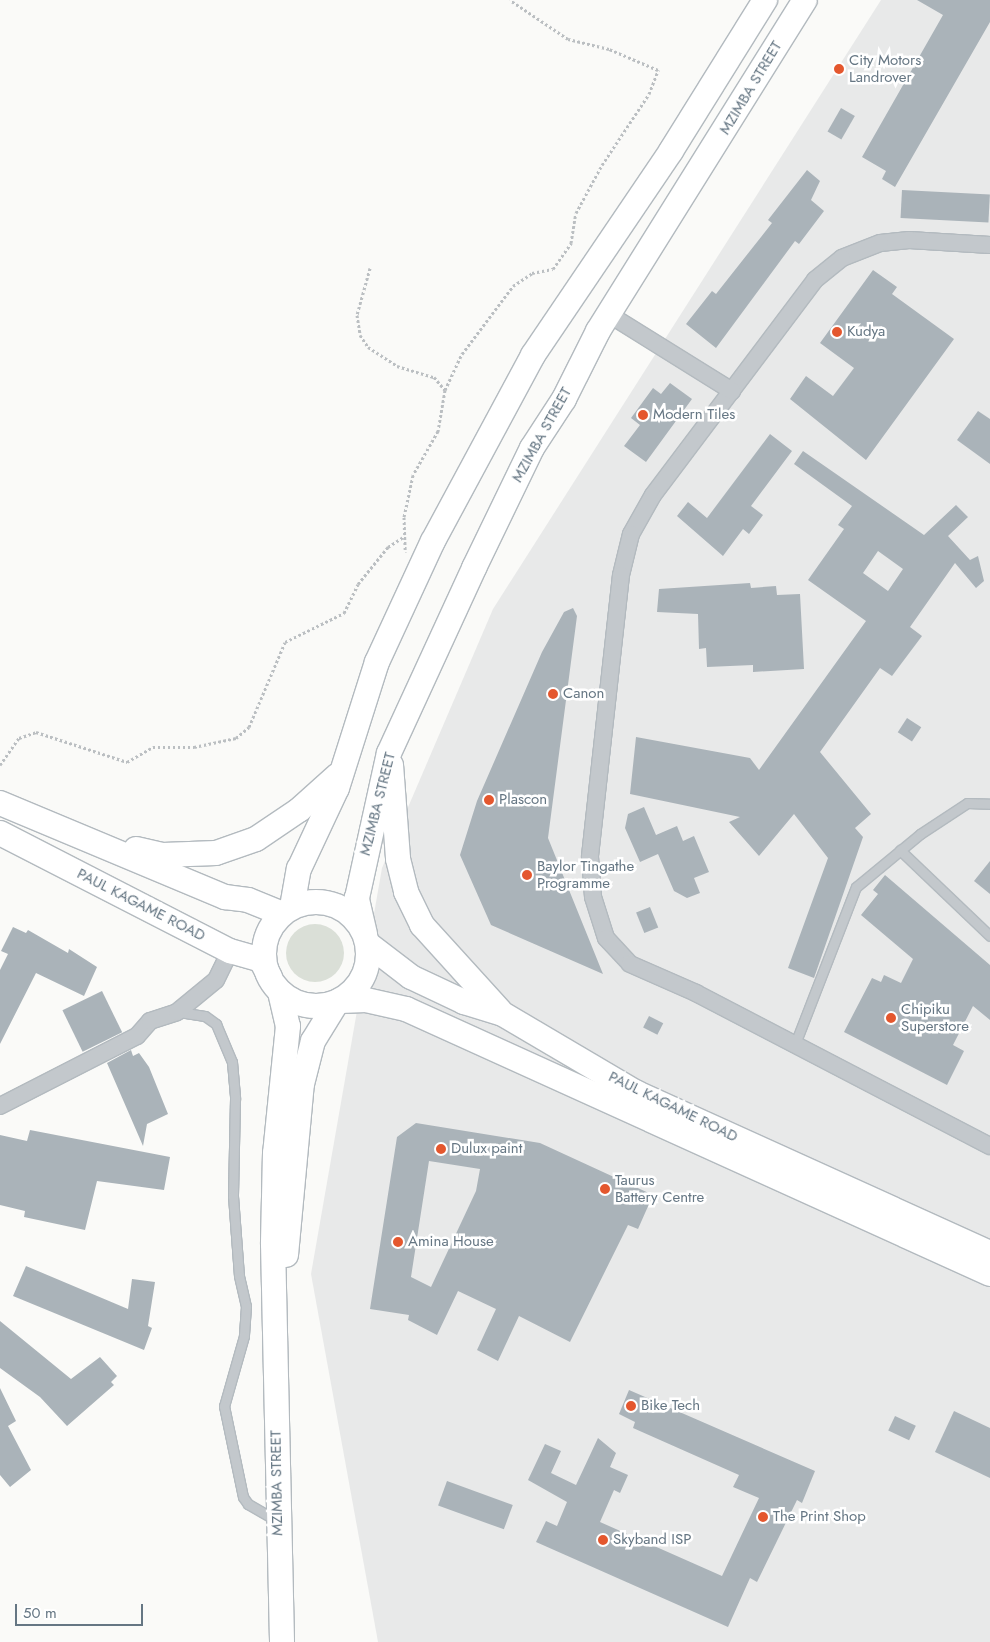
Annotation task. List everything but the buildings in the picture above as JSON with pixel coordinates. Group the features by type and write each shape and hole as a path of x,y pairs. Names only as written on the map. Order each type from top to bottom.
{"main road":[{"path":"718,77 753,0"},
{"path":"277,1324 273,1244 275,1153 288,1026 276,988 265,966 264,947 270,929 287,910 299,869 342,771 377,662 432,541 528,363 718,77 765,0"},
{"name":"MZIMBA STREET","path":"366,939 358,898 389,753 532,448 610,315 805,0"},
{"path":"389,753 398,859 406,892 422,925 501,1012"},
{"path":"81,837 163,855 216,853 256,839 299,810 342,771"},
{"path":"0,803 225,897 248,900 287,910 320,901 334,904 347,911 366,939 367,968 361,981 338,1002 313,1041 302,1084 277,1324"},
{"name":"PAUL KAGAME ROAD","path":"0,833 230,951 261,960 276,988"},
{"name":"PAUL KAGAME ROAD","path":"366,939 419,981 464,1002 501,1012 635,1092 990,1253"},
{"path":"276,988 306,1006 366,1000 406,1010 990,1274"},
{"name":"MZIMBA STREET","path":"277,1324 277,1520 282,1642"}],"street":[{"path":"990,245 910,240 880,243 842,258 815,280 653,494 631,534 621,575 590,857 593,897 606,938 630,964 796,1044 990,1146"},
{"path":"610,315 732,391"},
{"path":"0,1106 137,1036 150,1021 177,1012 216,980 230,951"}],"lane":[{"path":"796,1044 856,887 900,850 967,803 990,804"},
{"path":"900,850 990,936"},
{"path":"177,1012 193,1012 216,1024 232,1062 235,1099 233,1196 238,1276 246,1306 244,1336 224,1406 243,1497 248,1504 277,1520"}],"path":[{"path":"405,562 404,536 413,475 438,431 445,390 462,354 513,286 532,273 553,269 566,249 576,213 602,165 649,94 658,70 609,49 568,39 510,0"},
{"path":"370,268 356,314 360,335 368,347 397,366 434,377 445,390"},
{"path":"0,765 19,738 36,732 127,762 153,747 194,747 236,738 249,727 286,642 344,613 358,584 388,547 404,536"}],"shaded area":[{"path":"881,0 990,0 990,1642 378,1642 311,1274 382,868 493,609"},
{"path":"309,924 321,924 336,932 344,947 344,959 336,974 321,982 309,982 294,974 286,959 286,947 294,932"}],"place":[{"name":"City Motors Landrover","path":"839,69"},
{"name":"Kudya","path":"837,332"},
{"name":"Modern Tiles","path":"643,415"},
{"name":"Canon","path":"553,694"},
{"name":"Plascon","path":"489,800"},
{"name":"Baylor Tingathe Programme","path":"527,875"},
{"name":"Chipiku Superstore","path":"891,1018"},
{"name":"Dulux paint","path":"441,1149"},
{"name":"Taurus Battery Centre","path":"605,1189"},
{"name":"Amina House","path":"398,1242"},
{"name":"Bike Tech","path":"631,1406"},
{"name":"The Print Shop","path":"763,1517"},
{"name":"Skyband ISP","path":"603,1540"}]}
